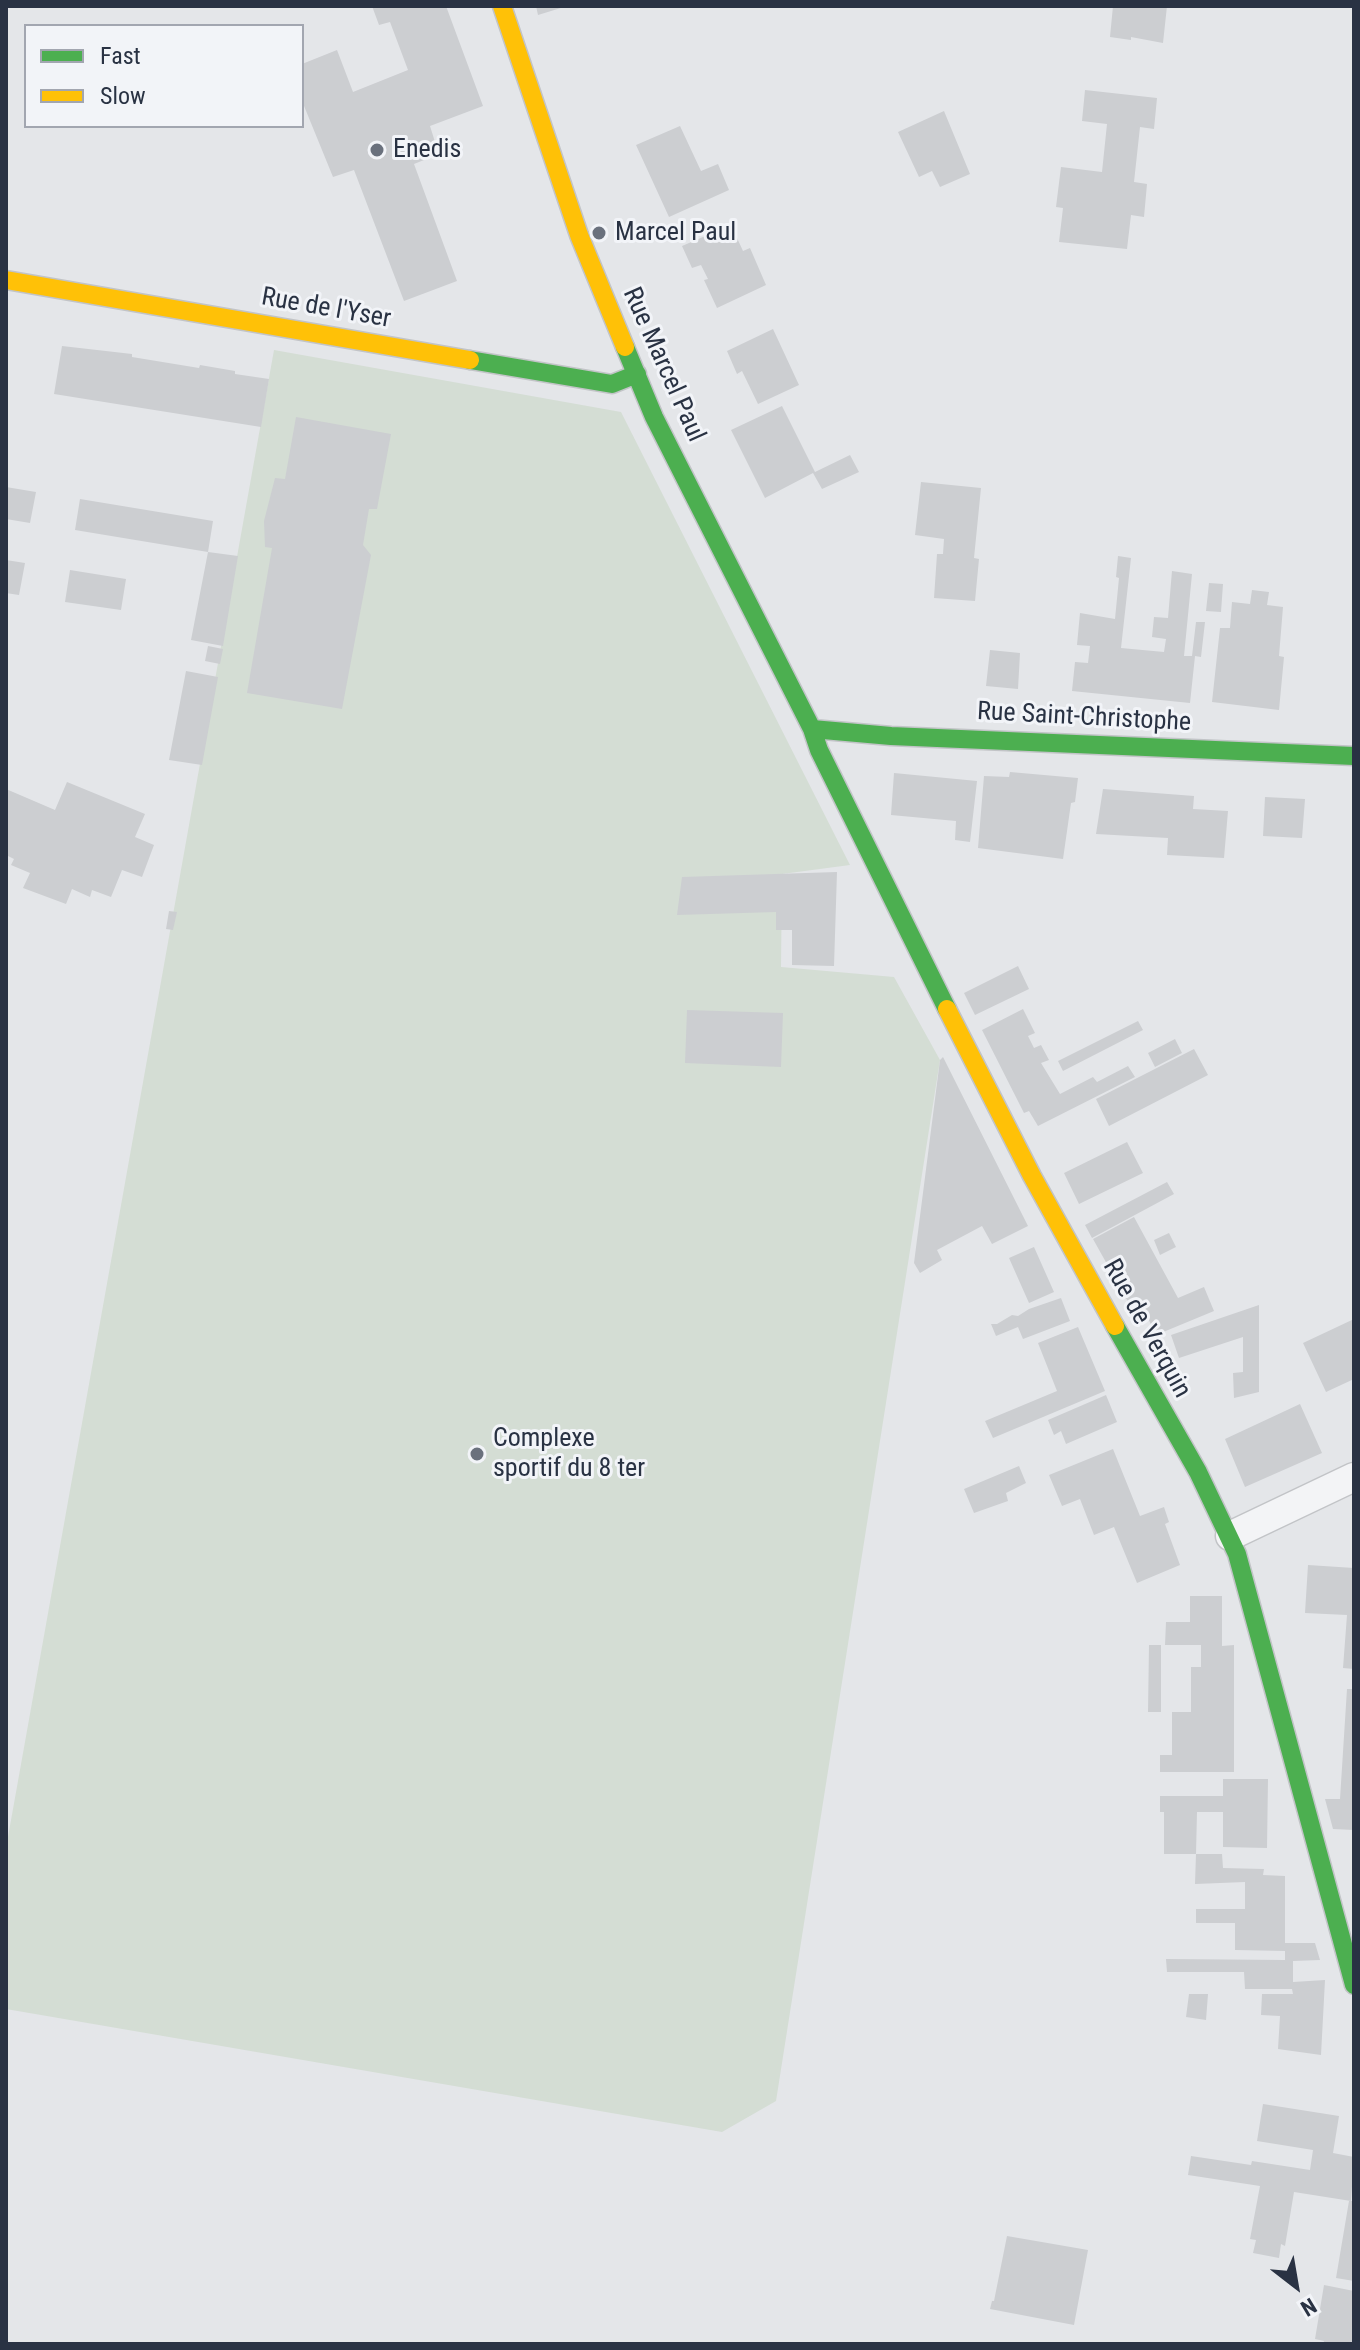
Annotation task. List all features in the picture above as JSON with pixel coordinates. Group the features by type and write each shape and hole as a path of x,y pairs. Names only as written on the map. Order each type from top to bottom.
{"street":[{"name":"Rue Marcel Paul","path":"502,6 579,235 637,374 668,445 812,729"},
{"name":"Rue de l'Yser","path":"6,280 612,384 637,374"},
{"name":"Rue Saint-Christophe","path":"812,729 907,737 1354,756"},
{"name":"Rue de Verquin","path":"812,729 819,750 957,1032 1065,1238 1230,1536 1354,1985"},
{"path":"1230,1536 1354,1477"}],"shaded area":[{"name":"Complexe sportif du 8 ter","path":"274,350 621,412 850,865 782,874 781,967 894,977 940,1060 776,2101 722,2132 6,2009 6,1848"}],"building":[{"name":"Enedis","path":"372,6 446,6 483,106 430,126 435,142 429,158 414,164 457,281 404,301 354,170 333,177 304,106 304,63 337,50 353,92 408,70 390,22 379,25"},
{"path":"536,6 564,6 564,7 538,15"},
{"path":"1113,6 1167,6 1163,43 1110,37"},
{"path":"1085,90 1157,98 1154,129 1140,127 1134,182 1147,184 1144,217 1131,215 1127,249 1059,242 1063,208 1056,207 1061,167 1102,172 1107,124 1082,121"},
{"path":"944,111 970,174 940,187 932,171 919,177 898,132"},
{"path":"680,126 701,171 718,164 729,190 669,217 636,145"},
{"path":"731,225 743,251 750,248 766,285 717,308 704,280 708,279 701,265 692,268 682,246"},
{"path":"773,329 799,385 758,404 742,371 737,374 727,351"},
{"path":"62,346 132,354 132,357 199,368 200,365 269,379 261,427 54,394"},
{"path":"782,406 815,472 850,455 859,472 822,489 813,473 765,498 731,430"},
{"path":"296,417 391,434 377,509 369,509 363,545 371,555 342,709 247,693 272,548 265,547 264,521 275,478 285,479"},
{"path":"921,482 981,488 974,558 979,559 975,601 934,598 937,554 943,554 944,539 915,535"},
{"path":"6,487 36,492 30,523 6,519"},
{"path":"80,499 213,521 208,552 75,530"},
{"path":"208,552 238,556 223,646 191,640"},
{"path":"1118,556 1131,558 1121,648 1164,652 1166,639 1152,637 1154,617 1168,618 1172,571 1192,574 1184,656 1192,656 1196,622 1205,622 1201,657 1195,656 1190,703 1072,691 1075,662 1088,663 1090,646 1077,645 1080,613 1115,619"},
{"path":"6,560 25,563 19,595 6,593"},
{"path":"70,570 126,579 121,610 65,602"},
{"path":"1209,583 1223,584 1221,612 1206,611"},
{"path":"1252,590 1269,592 1267,605 1283,607 1279,656 1284,657 1279,710 1212,702 1220,628 1230,628 1232,602 1250,604"},
{"path":"208,646 223,649 220,664 205,661"},
{"path":"990,650 1020,653 1018,689 986,686"},
{"path":"186,671 218,677 202,765 169,760"},
{"path":"1010,772 1078,778 1063,859 978,848 984,776 1009,777"},
{"path":"894,773 977,781 970,842 955,840 956,821 891,815"},
{"path":"67,782 145,814 135,837 154,845 142,877 122,870 111,897 92,890 90,897 72,889 66,904 23,888 30,873 11,865 14,859 6,855 6,789 55,810"},
{"path":"1103,789 1194,796 1193,809 1228,811 1224,858 1167,855 1168,838 1096,834"},
{"path":"1265,797 1305,799 1302,838 1263,836"},
{"path":"837,872 834,966 792,965 792,930 776,930 776,912 677,915 682,877"},
{"path":"169,911 177,912 173,930 166,929"},
{"path":"1018,966 1029,989 975,1015 964,993"},
{"path":"1023,1009 1035,1033 1028,1036 1034,1048 1041,1045 1049,1060 1041,1063 1060,1094 1093,1077 1097,1082 1128,1066 1135,1077 1038,1126 1029,1111 1024,1113 982,1030"},
{"path":"687,1010 783,1013 781,1067 685,1063"},
{"path":"1138,1021 1143,1030 1063,1071 1058,1061"},
{"path":"1175,1039 1182,1053 1155,1067 1148,1053"},
{"path":"1194,1049 1208,1075 1109,1126 1096,1099"},
{"path":"943,1057 1028,1226 992,1244 982,1226 937,1250 942,1260 920,1273 914,1263 940,1060"},
{"path":"1127,1142 1143,1173 1079,1204 1064,1173"},
{"path":"1167,1182 1174,1194 1092,1238 1085,1225"},
{"path":"1134,1217 1178,1298 1204,1287 1214,1311 1156,1335 1145,1312 1136,1316 1093,1239"},
{"path":"1169,1233 1176,1247 1160,1255 1154,1240"},
{"path":"1034,1247 1054,1292 1029,1303 1009,1258"},
{"path":"1061,1298 1070,1321 1023,1339 1018,1327 996,1336 991,1324"},
{"path":"1259,1305 1259,1392 1234,1398 1233,1373 1243,1372 1243,1337 1179,1358 1171,1335"},
{"path":"1354,1319 1354,1379 1326,1392 1303,1343"},
{"path":"1078,1327 1105,1391 993,1438 985,1421 1057,1391 1038,1343"},
{"path":"1106,1395 1117,1422 1066,1444 1061,1431 1054,1435 1048,1420"},
{"path":"1300,1404 1322,1453 1245,1487 1225,1439"},
{"path":"1113,1449 1140,1516 1164,1507 1169,1522 1165,1524 1180,1565 1137,1583 1114,1527 1094,1535 1080,1499 1062,1506 1049,1475"},
{"path":"1019,1466 1026,1483 1006,1493 1008,1501 974,1513 964,1489"},
{"path":"1308,1565 1354,1568 1354,1669 1343,1668 1347,1615 1305,1613"},
{"path":"1190,1596 1222,1596 1222,1646 1234,1645 1234,1772 1160,1772 1160,1755 1172,1755 1172,1712 1191,1712 1191,1667 1201,1667 1201,1645 1165,1645 1166,1622 1190,1622"},
{"path":"1149,1645 1161,1645 1161,1712 1148,1712"},
{"path":"1347,1689 1354,1689 1354,1830 1333,1829 1325,1799 1340,1799"},
{"path":"1223,1779 1268,1779 1267,1848 1223,1847 1223,1812 1197,1812 1196,1854 1164,1854 1164,1812 1160,1812 1160,1796 1223,1796"},
{"path":"1196,1854 1222,1854 1223,1868 1264,1869 1263,1875 1285,1876 1285,1943 1315,1943 1320,1960 1293,1961 1293,1982 1325,1980 1321,2055 1278,2049 1280,2016 1261,2015 1262,1994 1293,1994 1292,1989 1245,1989 1244,1972 1167,1972 1166,1959 1285,1960 1285,1951 1235,1950 1235,1923 1196,1923 1196,1909 1245,1909 1245,1882 1195,1884"},
{"path":"1189,1994 1208,1994 1206,2020 1186,2017"},
{"path":"1263,2104 1339,2116 1333,2153 1354,2157 1351,2201 1294,2192 1285,2246 1281,2244 1279,2258 1253,2253 1256,2240 1250,2239 1260,2186 1188,2175 1191,2156 1310,2170 1313,2150 1257,2141"},
{"path":"1349,2201 1354,2201 1354,2281 1336,2278"},
{"path":"1007,2236 1088,2250 1074,2325 990,2309"},
{"path":"1324,2285 1354,2291 1354,2344 1323,2344 1324,2341 1315,2339"}],"traffic: fast":[{"path":"625,347 654,417 812,729 819,750 947,1009"},
{"path":"470,360 612,384 637,374"},
{"path":"812,729 891,736 1354,756"},
{"path":"1115,1326 1198,1472 1237,1554 1354,1985"}],"traffic: slow":[{"path":"502,6 579,235 625,347"},
{"path":"6,280 470,360"},
{"path":"947,1009 1032,1176 1115,1326"}],"place":[{"name":"Enedis","path":"377,150"},
{"name":"Marcel Paul","path":"599,233"},
{"name":"Complexe sportif du 8 ter","path":"477,1454"}]}
